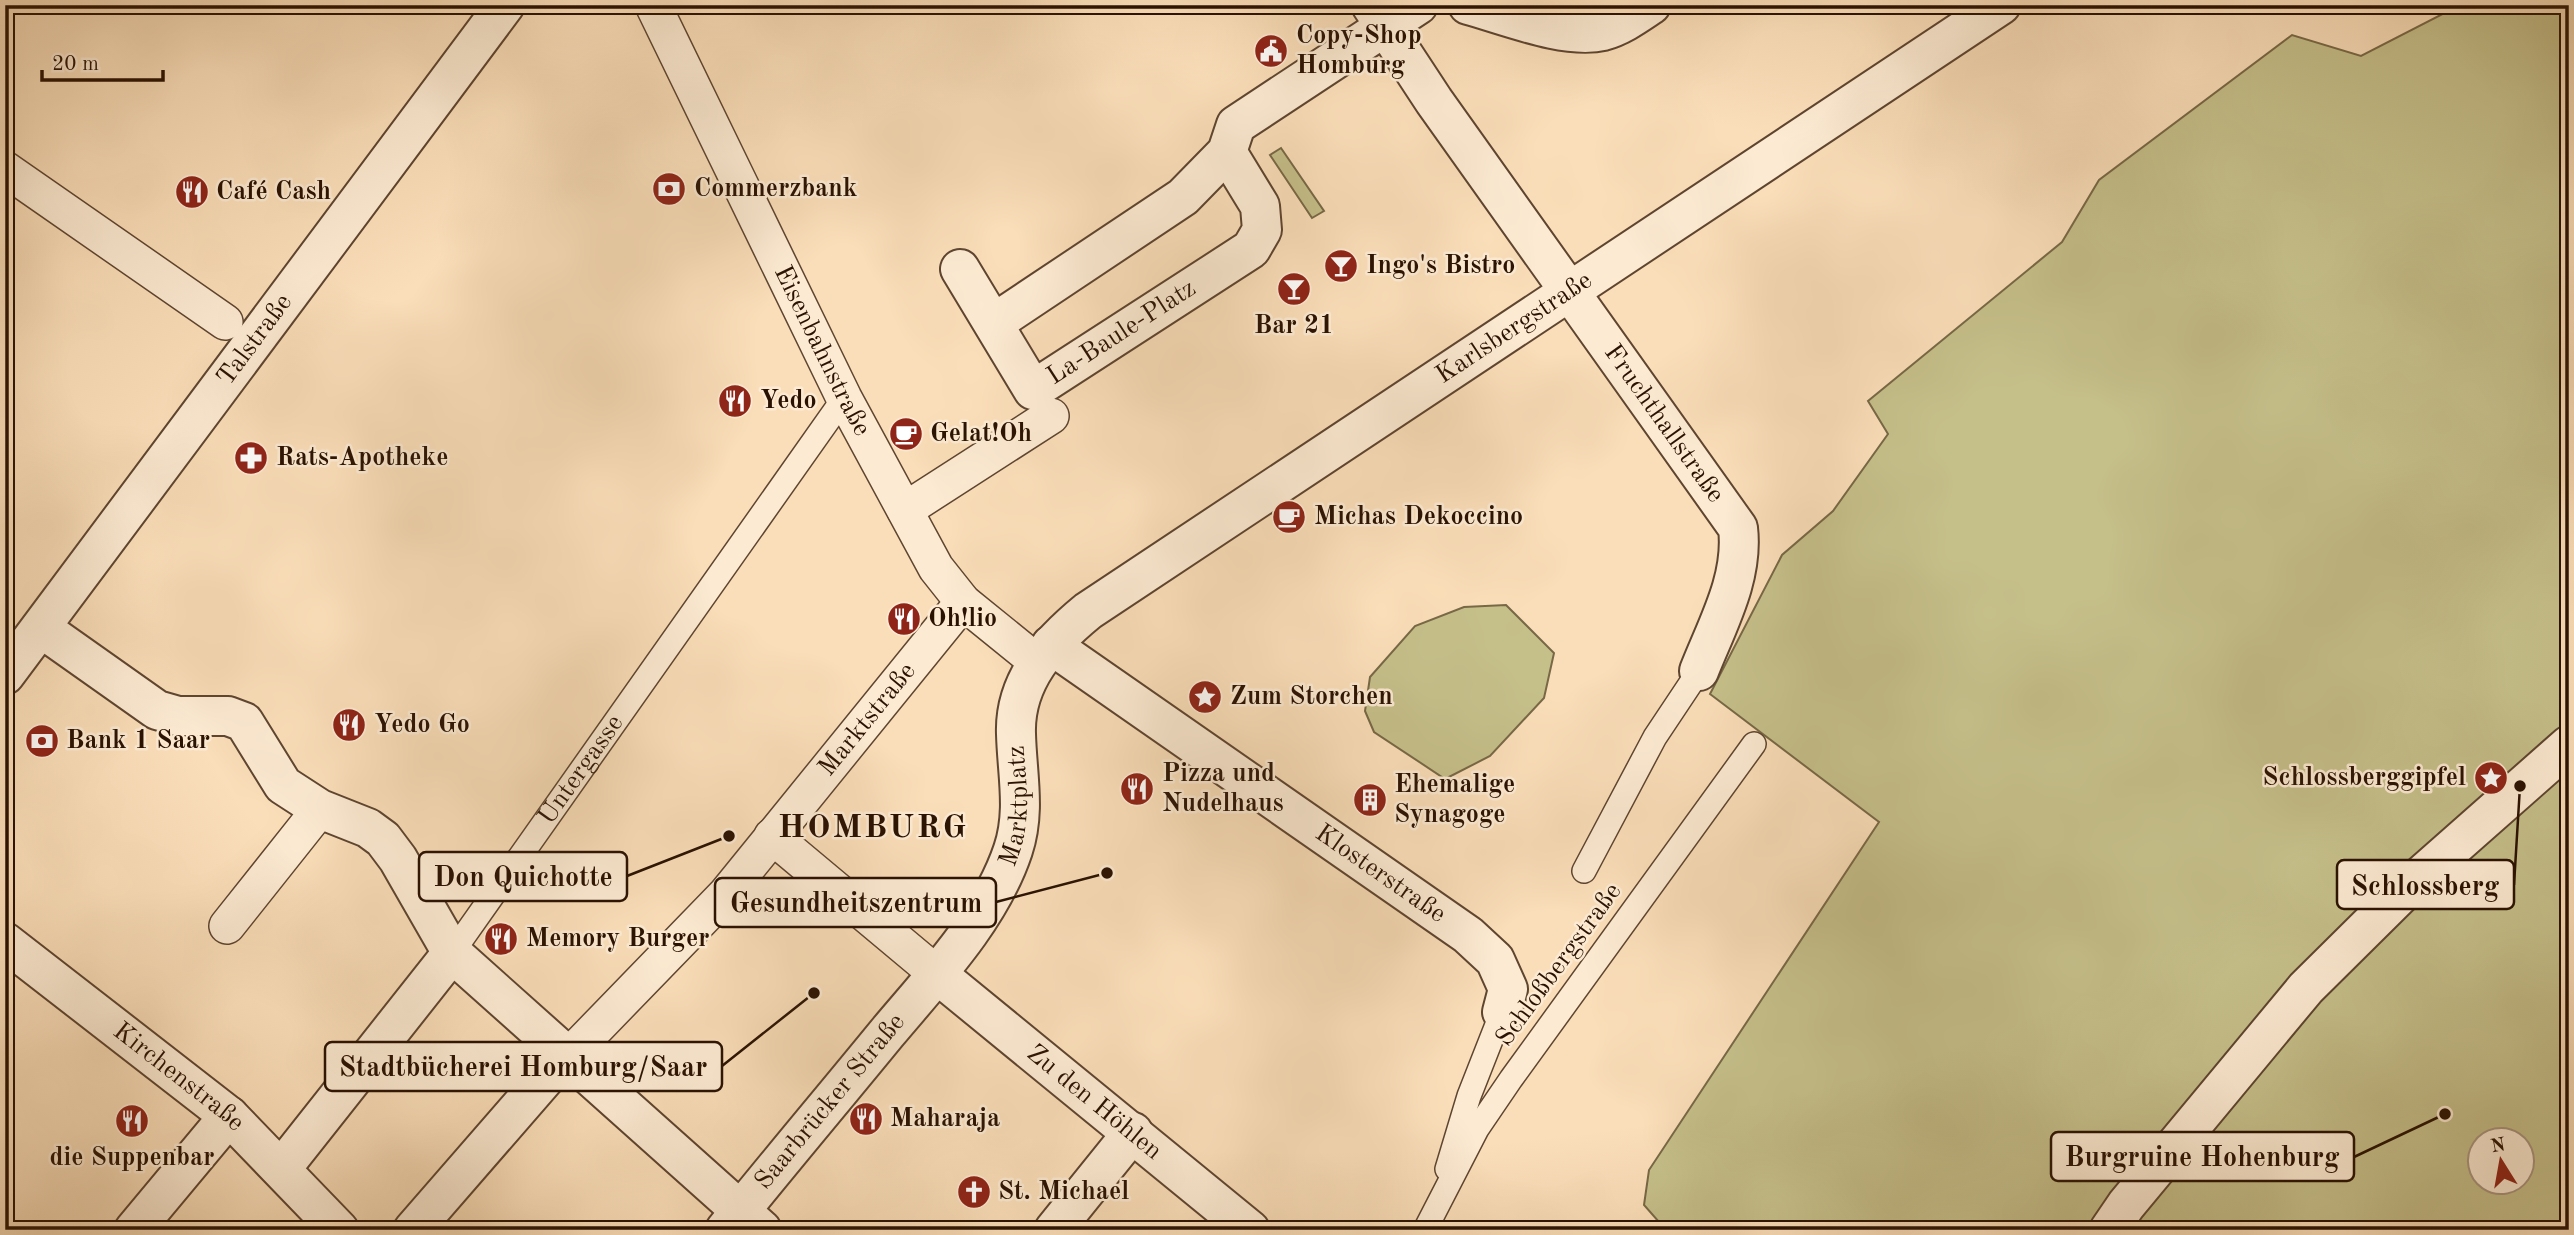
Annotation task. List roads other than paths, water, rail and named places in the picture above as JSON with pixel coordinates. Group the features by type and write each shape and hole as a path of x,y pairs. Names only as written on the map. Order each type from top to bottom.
{"street":[{"name":"Talstraße","path":"7,670 505,5"},
{"name":"Eisenbahnstraße","path":"653,5 844,398 936,568 963,602 1044,654"},
{"path":"960,269 994,323 1183,197 1227,152 1236,125 1378,16 1418,5"},
{"path":"1468,5 1558,17 1574,33 1602,31 1628,21 1651,5"},
{"name":"Karlsbergstraße","path":"1044,654 1087,611 2001,5"},
{"name":"Fruchthallstraße","path":"1378,16 1738,528 1741,552 1733,584 1699,671"},
{"name":"La-Baule-Platz","path":"994,323 1033,390 1251,249 1262,230 1260,206 1227,152"},
{"path":"5,169 225,321"},
{"name":"La-Baule-Platz","path":"905,510 1051,416"},
{"name":"Marktstraße","path":"413,1230 545,1077 567,1058 726,894 963,602"},
{"path":"41,628 157,710 178,716 228,716 244,722 283,785 320,808 368,828 383,839 398,859 452,953 742,1223"},
{"name":"Marktplatz","path":"937,974 993,895 1013,849 1021,798 1015,733 1017,709 1024,688 1044,654"},
{"name":"Klosterstraße","path":"1044,654 1468,935 1495,960 1508,989 1502,1012"},
{"path":"2109,1230 2126,1205 2306,988 2407,888 2569,745"},
{"path":"227,926 320,808"},
{"path":"772,836 937,974"},
{"name":"Kirchenstraße","path":"5,942 229,1116 339,1230"},
{"name":"Untergasse","path":"282,1168 452,953"},
{"name":"Zu den Höhlen","path":"937,974 1250,1230"},
{"name":"Saarbrücker Straße","path":"742,1223 937,974"},
{"path":"134,1230 229,1116"},
{"path":"1054,1230 1133,1132"}],"lane":[{"name":"Untergasse","path":"452,953 844,398"},
{"name":"Fruchthallstraße","path":"1584,871 1655,737 1699,671"},
{"name":"Schloßbergstraße","path":"1425,1230 1477,1129 1754,744"},
{"name":"Klosterstraße","path":"1439,1202 1454,1140 1502,1012"}],"place":[{"name":"Copy-Shop Homburg","path":"1271,51"},
{"name":"Commerzbank","path":"669,189"},
{"name":"Café Cash","path":"192,192"},
{"name":"Ingo's Bistro","path":"1341,266"},
{"name":"Bar 21","path":"1294,289"},
{"name":"Yedo","path":"735,401"},
{"name":"Gelat!Oh","path":"906,434"},
{"name":"Rats-Apotheke","path":"251,458"},
{"name":"Michas Dekoccino","path":"1289,517"},
{"name":"Oh!lio","path":"904,619"},
{"name":"Zum Storchen","path":"1205,697"},
{"name":"Yedo Go","path":"349,725"},
{"name":"Bank 1 Saar","path":"42,741"},
{"name":"Schlossberggipfel","path":"2491,778"},
{"name":"Schlossberg","path":"2520,786"},
{"name":"Pizza und Nudelhaus","path":"1137,789"},
{"name":"Ehemalige Synagoge","path":"1370,800"},
{"name":"Don Quichotte","path":"729,836"},
{"name":"Gesundheitszentrum","path":"1107,873"},
{"name":"Memory Burger","path":"501,939"},
{"name":"Stadtbücherei Homburg/Saar","path":"814,993"},
{"name":"Burgruine Hohenburg","path":"2445,1114"},
{"name":"Maharaja","path":"866,1119"},
{"name":"die Suppenbar","path":"132,1121"},
{"name":"St. Michael","path":"974,1192"}],"district":[{"name":"HOMBURG","path":"873,828"}]}
